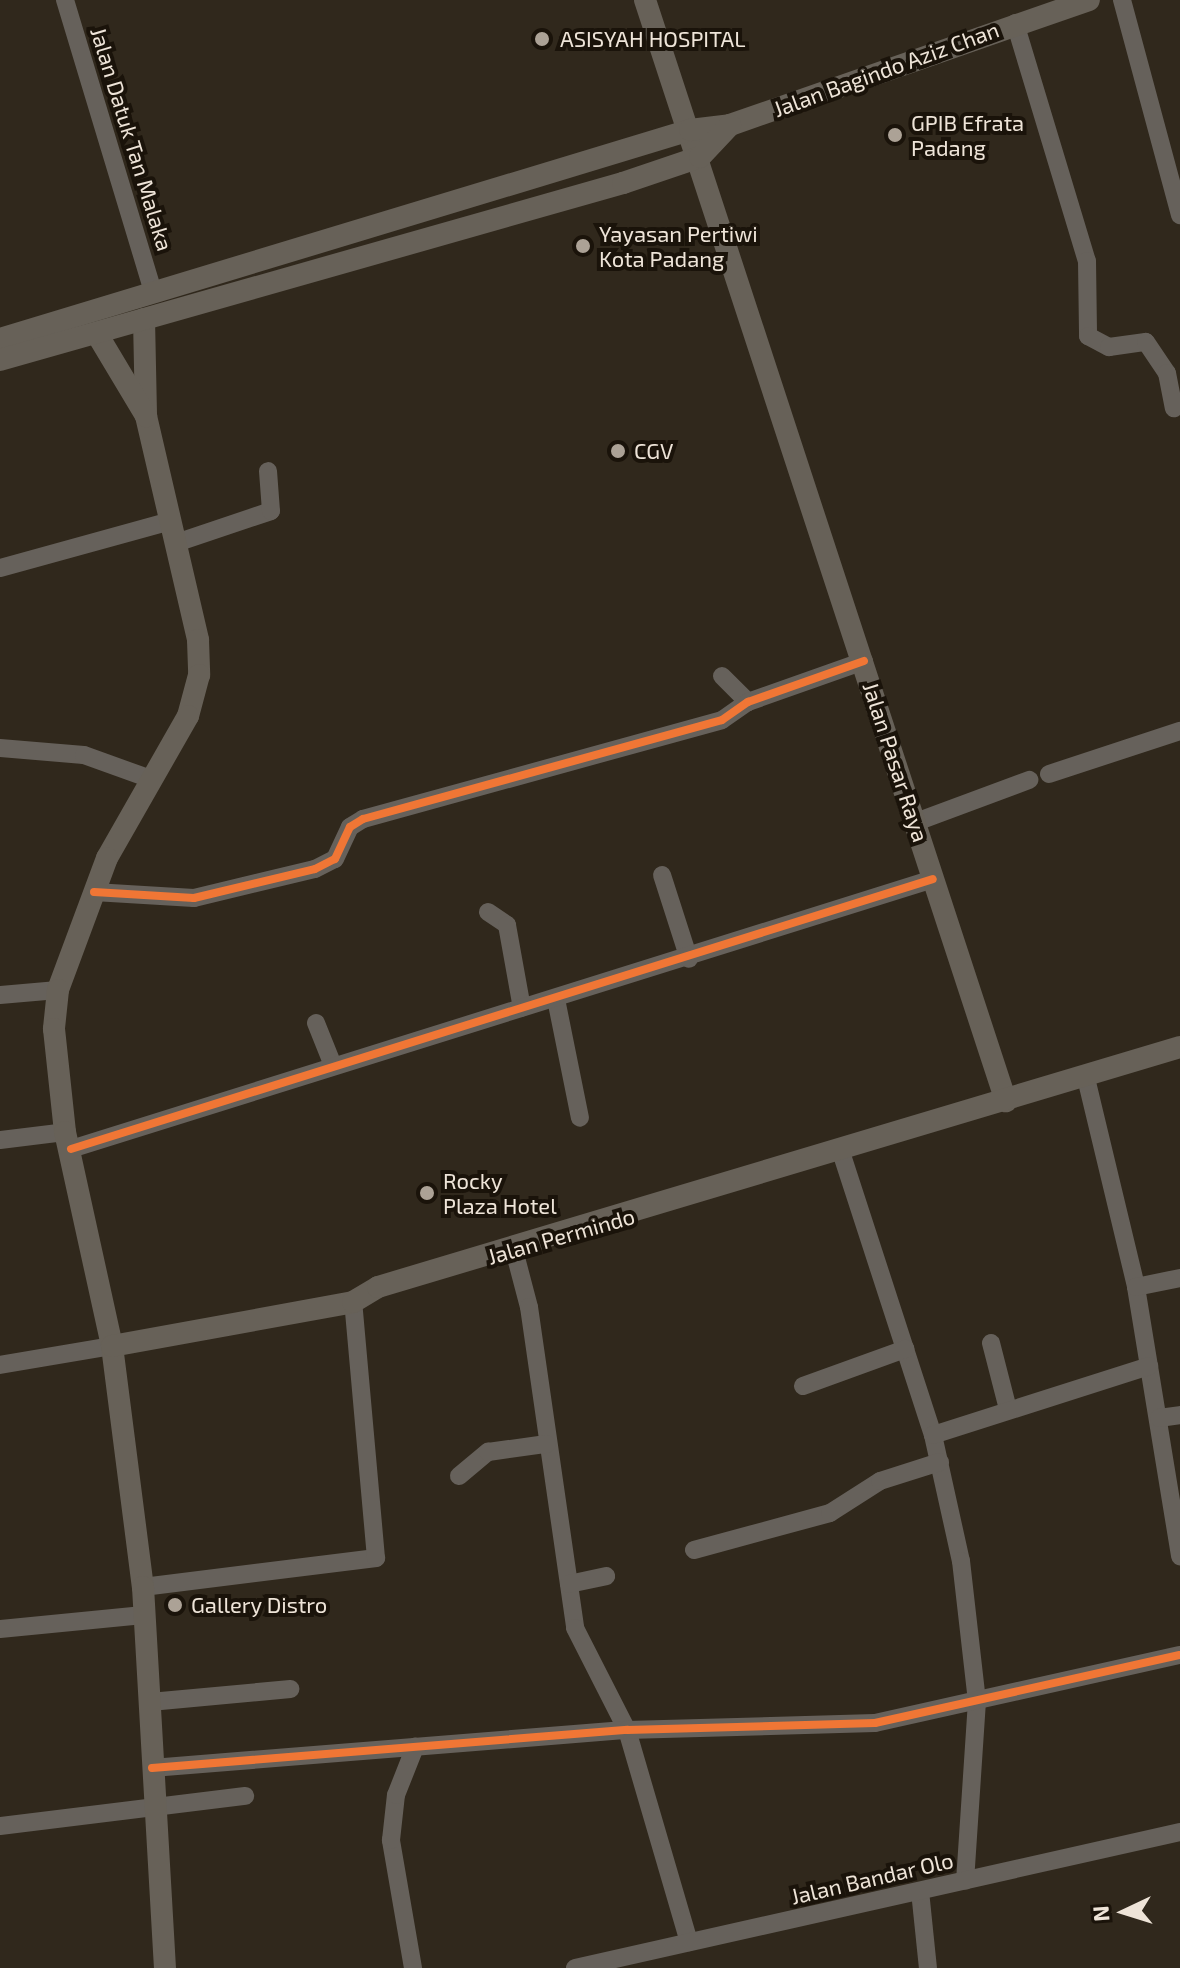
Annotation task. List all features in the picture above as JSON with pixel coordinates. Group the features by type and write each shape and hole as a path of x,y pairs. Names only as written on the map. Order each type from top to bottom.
{"main road":[{"name":"Jalan Pasar Raya","path":"645,0 700,157 1006,1101"},
{"name":"Jalan Bagindo Aziz Chan","path":"730,125 1015,23 1089,0"},
{"path":"0,339 690,130 730,125"},
{"path":"0,360 700,157 730,125"},
{"path":"144,319 146,416 176,543 199,675 188,716 148,778 94,892 58,990 55,1071 112,1346 143,1587 165,1968"},
{"path":"97,334 146,416"},
{"path":"1006,1101 1180,1047"},
{"name":"Jalan Permindo","path":"112,1346 353,1302 378,1287 514,1250 1006,1101"}],"street":[{"name":"Jalan Datuk Tan Malaka","path":"65,0 153,291"},
{"path":"1122,0 1180,215"},
{"path":"1015,23 1087,261 1088,336 1109,347 1146,342 1167,373 1174,408"},
{"path":"176,543 271,511 268,471"},
{"path":"0,568 171,521"},
{"path":"94,892 194,898 315,869 335,859 350,827 363,819 722,720 748,702 864,661"},
{"path":"722,676 748,702"},
{"path":"1049,774 1180,731"},
{"path":"0,748 73,753 148,778"},
{"path":"916,822 1023,782"},
{"path":"662,875 689,959"},
{"path":"0,1140 68,1140 689,959 933,879"},
{"path":"488,912 507,925 522,1008"},
{"path":"0,995 58,990"},
{"path":"556,999 580,1118"},
{"path":"316,1023 332,1063"},
{"path":"1086,1078 1136,1287 1180,1556"},
{"path":"841,1152 933,1435 961,1561 977,1701 965,1881"},
{"path":"514,1250 529,1307 546,1444 569,1584 590,1669 627,1730 689,1942"},
{"path":"1136,1287 1180,1278"},
{"path":"143,1587 376,1558 353,1302"},
{"path":"991,1343 1008,1409"},
{"path":"0,1365 112,1346"},
{"path":"803,1386 905,1349"},
{"path":"933,1435 1149,1366"},
{"path":"1159,1418 1180,1415"},
{"path":"459,1476 488,1452 546,1444"},
{"path":"694,1550 830,1513 880,1481 940,1462"},
{"path":"569,1584 606,1576"},
{"path":"0,1629 143,1615"},
{"path":"152,1768 627,1730 813,1729 977,1701 1180,1655"},
{"path":"150,1702 290,1689"},
{"path":"413,1968 391,1840 396,1795 415,1747"},
{"path":"0,1826 245,1796"},
{"name":"Jalan Bandar Olo","path":"575,1968 649,1960 689,1942 1180,1832"},
{"path":"920,1891 928,1968"}],"cycle path":[{"path":"94,892 194,898 315,869 335,859 350,827 363,819 722,720 748,702 864,661"},
{"path":"71,1149 933,879"},
{"path":"152,1768 627,1730 875,1723 1180,1655"}],"place":[{"name":"ASISYAH HOSPITAL","path":"542,39"},
{"name":"GPIB Efrata Padang","path":"895,135"},
{"name":"Yayasan Pertiwi Kota Padang","path":"583,246"},
{"name":"CGV","path":"618,451"},
{"name":"Rocky Plaza Hotel","path":"427,1193"},
{"name":"Gallery Distro","path":"175,1605"}]}
